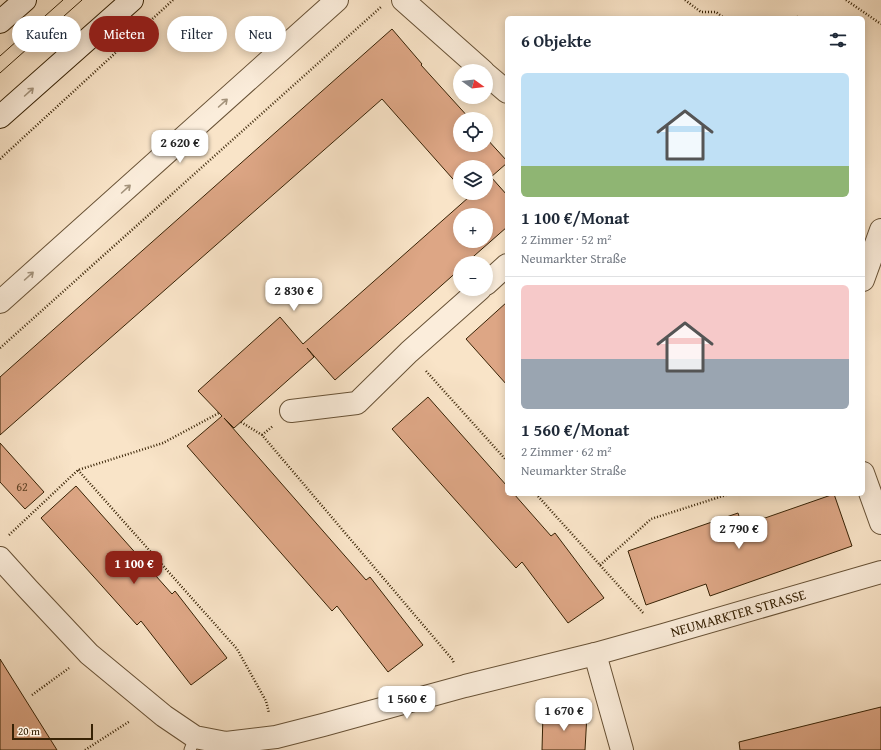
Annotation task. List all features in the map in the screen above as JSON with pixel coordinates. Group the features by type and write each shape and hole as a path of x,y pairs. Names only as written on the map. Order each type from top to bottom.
{"street":[{"path":"0,22 25,0"},
{"path":"0,117 132,0"},
{"path":"0,302 337,0"},
{"path":"404,0 475,64"},
{"path":"493,80 505,90"},
{"path":"865,274 881,230"},
{"path":"493,278 505,267"},
{"path":"291,411 357,403 409,352 472,296"},
{"path":"865,479 881,523"},
{"name":"NEUMARKTER STRASSE","path":"3,548 28,589 89,654 164,716 193,743 226,743 276,736 323,725 465,686 594,654 881,572"},
{"path":"594,654 622,750"}],"path":[{"path":"0,159 173,0"},
{"path":"685,0 701,12 716,12 721,16"},
{"path":"846,0 881,24"},
{"path":"0,348 382,5"},
{"path":"409,352 505,459"},
{"path":"3,548 78,470 163,443 219,413"},
{"path":"241,422 262,434 452,659 465,686"},
{"path":"78,470 237,649 266,701 276,736"},
{"path":"538,496 663,635"},
{"path":"600,565 651,519 723,496"},
{"path":"32,695 89,654"},
{"path":"85,750 153,707"}],"building":[{"path":"392,29 422,64 421,65 453,100 453,104 456,104 464,112 453,112 453,152 493,152 493,146 505,159 505,165 493,175 493,160 453,160 453,179 382,99 0,435 0,377"},
{"path":"493,179 505,193 505,229 493,239 493,208 457,208 466,200 493,200"},
{"path":"453,211 453,248 483,248 474,256 453,256 453,275 335,380 307,348 314,357 234,428 224,418 366,580 370,577 423,645 388,672 337,606 332,611 187,446 222,416 198,391 280,317 303,344"},
{"path":"505,304 505,383 466,339"},
{"path":"428,397 505,484 505,496 516,496 551,536 555,533 604,598 568,623 522,562 516,568 392,429"},
{"path":"0,443 44,492 25,509 0,482"},
{"path":"76,486 172,594 175,591 227,658 191,685 141,621 137,625 41,518"},
{"path":"828,496 835,496 852,546 710,596 706,584 646,605 628,551 738,513 742,526"},
{"path":"0,659 25,699 57,750 0,750"},
{"path":"881,707 881,750 740,750 739,742"},
{"path":"543,713 587,714 585,750 542,750"}],"tram line":[{"path":"0,56 63,0"},
{"path":"0,73 82,0"}]}
